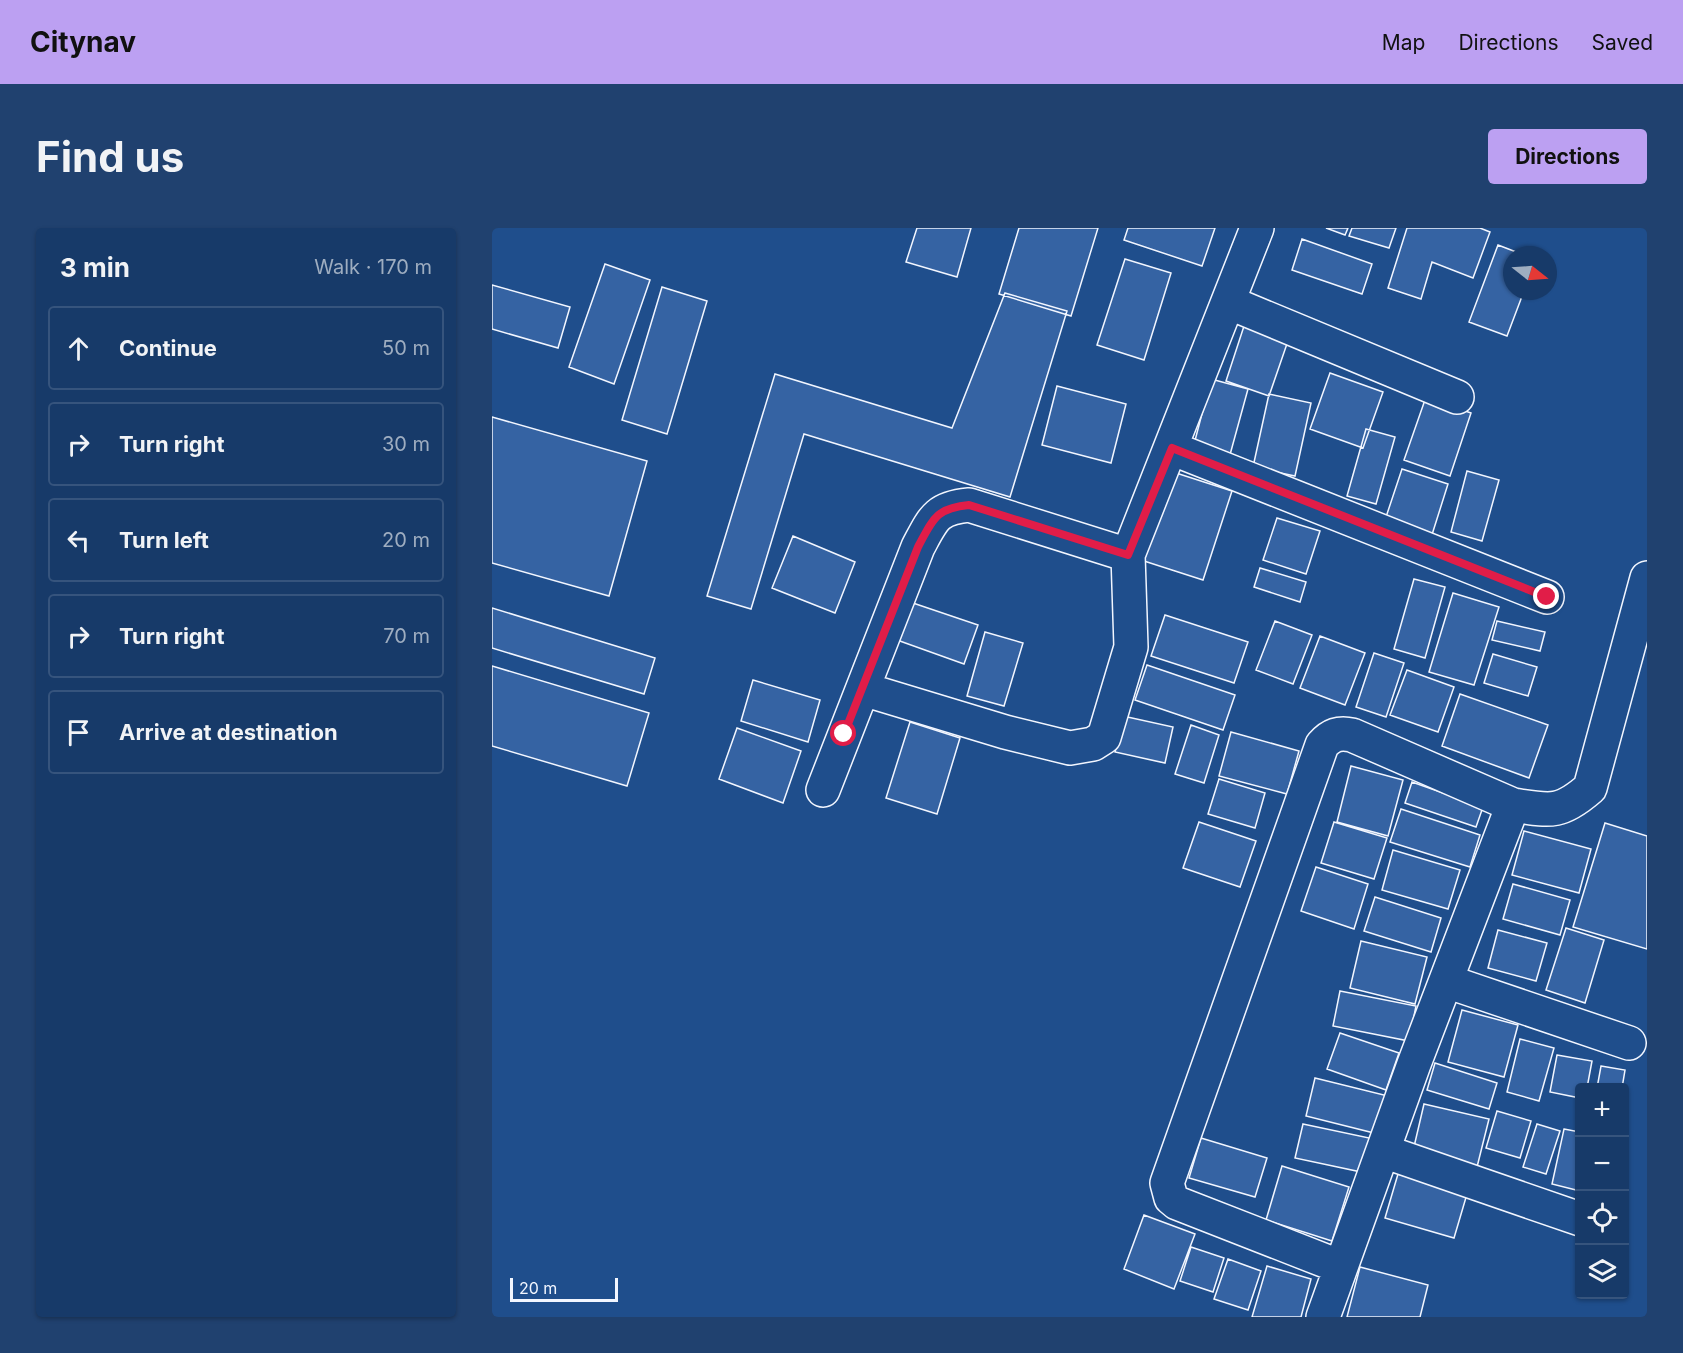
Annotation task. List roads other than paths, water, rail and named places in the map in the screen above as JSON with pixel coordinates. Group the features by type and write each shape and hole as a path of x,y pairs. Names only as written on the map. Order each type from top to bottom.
{"street":[{"path":"862,689 1005,732 1070,748 1093,744 1104,737 1131,647 1128,555 1257,228"},
{"path":"1228,302 1457,398"},
{"path":"1172,448 1547,597"},
{"path":"823,790 918,547 932,521 948,507 969,505 1128,555"},
{"path":"1341,1267 1177,1203 1171,1198 1167,1183 1322,745 1335,735 1352,735 1513,805 1547,811 1570,805 1590,788 1647,578"},
{"path":"1323,1317 1513,805"},
{"path":"1446,981 1629,1043"},
{"path":"1383,1152 1575,1217"}]}
